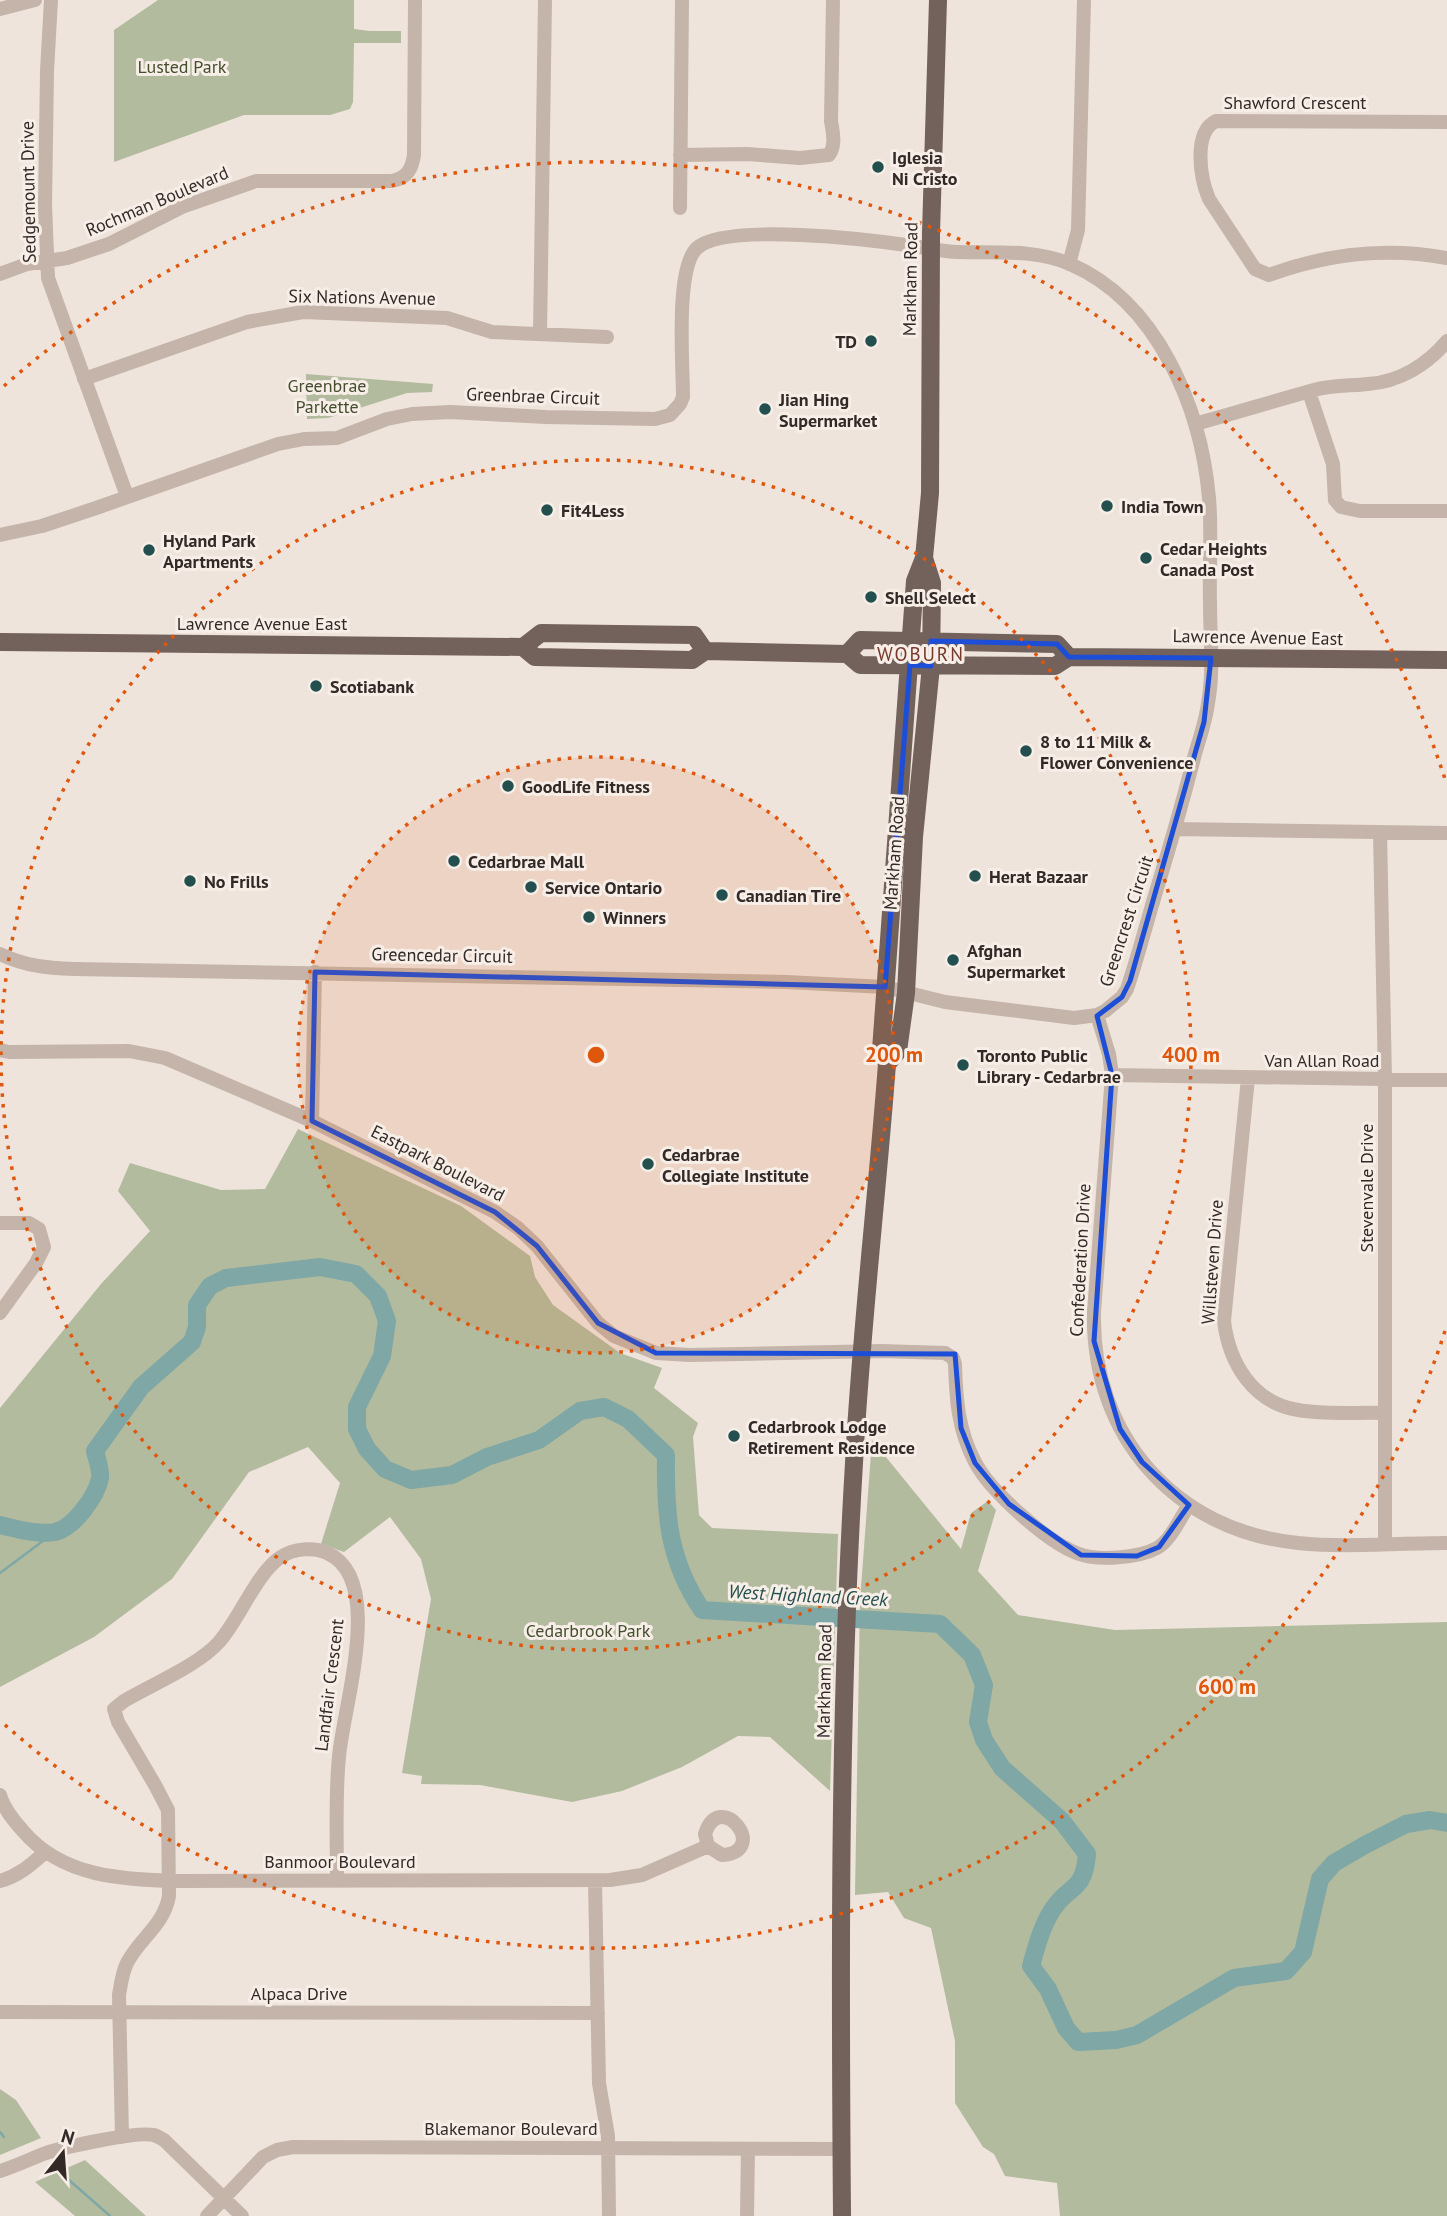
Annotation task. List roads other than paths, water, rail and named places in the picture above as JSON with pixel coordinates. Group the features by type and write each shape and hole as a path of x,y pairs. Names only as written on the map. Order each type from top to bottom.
{"main road":[{"name":"Markham Road","path":"842,2216 845,1631 854,1460 887,1064 881,1050 915,581 924,558 930,493 931,249 938,0"},
{"name":"Markham Road","path":"887,1064 898,1051 906,993 914,837 931,666 932,583 924,558"},
{"name":"Lawrence Avenue East","path":"0,642 523,647 541,633 595,633 694,635 705,651"},
{"name":"Lawrence Avenue East","path":"847,654 859,640 1057,644 1069,657"},
{"name":"Lawrence Avenue East","path":"523,647 535,657 692,660 705,651 847,654 860,665 931,666 1055,666 1069,657 1447,660"}],"street":[{"path":"0,9 35,0"},
{"name":"Sedgemount Drive","path":"51,0 45,205 48,278 127,496"},
{"name":"Rochman Boulevard","path":"0,274 27,264 67,258 109,244 182,207 257,181 382,181 403,177 411,168 414,155 415,0"},
{"path":"540,334 545,0"},
{"path":"680,208 681,0"},
{"path":"680,155 800,158 830,155 834,138 831,121 833,0"},
{"path":"1069,264 1078,230 1084,0"},
{"name":"Shawford Crescent","path":"1447,122 1216,121 1207,125 1202,134 1201,146 1204,188 1209,199 1255,269 1262,273 1269,275 1318,260 1368,253 1425,254 1447,258"},
{"name":"Greenbrae Circuit","path":"0,535 42,526 278,444 304,439 337,438 401,415 450,412 643,420 664,418 676,410 683,397 684,278 688,261 701,244 718,237 835,237 959,252 1011,252 1069,264 1105,285 1145,323 1165,355 1195,424"},
{"name":"Six Nations Avenue","path":"84,379 247,322 303,312 447,317 492,332 607,337"},
{"path":"1195,424 1338,385 1368,384 1394,379 1444,350"},
{"path":"1309,392 1333,464 1335,500 1340,507 1360,511 1447,511"},
{"name":"Greencrest Circuit","path":"1097,1015 1116,1003 1127,989 1176,829 1208,703 1211,658 1211,528 1209,496 1195,424"},
{"path":"1176,829 1447,833"},
{"name":"Stevenvale Drive","path":"1380,832 1385,1079 1385,1543"},
{"name":"Greencedar Circuit","path":"0,954 20,964 74,970 696,979 885,987"},
{"path":"312,1121 315,972"},
{"path":"885,987 945,1002 1074,1018 1097,1015"},
{"name":"Confederation Drive","path":"1097,1015 1112,1075 1094,1341 1098,1367 1116,1422 1131,1447 1164,1485 1189,1505 1218,1521 1257,1536 1298,1543 1447,1543"},
{"name":"Eastpark Boulevard","path":"0,1050 147,1053 165,1058 312,1121 495,1212 537,1246 598,1323 614,1336 656,1353 945,1353 953,1358 958,1420 975,1463 1009,1504 1071,1551 1089,1556 1137,1556 1159,1547 1189,1505"},
{"name":"Van Allan Road","path":"1112,1075 1447,1080"},
{"name":"Willsteven Drive","path":"1248,1078 1224,1321 1229,1349 1238,1369 1251,1386 1275,1403 1296,1410 1385,1413"},
{"path":"0,1223 29,1223 39,1229 44,1247 36,1263 0,1313"},
{"name":"Landfair Crescent","path":"168,1881 168,1810 118,1723 114,1709 124,1700 202,1657 218,1644 268,1569 281,1557 308,1549 324,1551 340,1559 351,1573 357,1593 358,1630 339,1758 337,1879"},
{"name":"Banmoor Boulevard","path":"0,1795 10,1817 44,1853 79,1869 122,1878 168,1881 595,1881 642,1875 708,1846"},
{"path":"0,1881 10,1879 31,1866 44,1853"},
{"path":"122,2137 122,1976 134,1953 153,1931 166,1910 168,1881"},
{"path":"595,1881 599,2083 609,2148 609,2216"},
{"name":"Alpaca Drive","path":"0,2012 598,2013"},
{"path":"0,2171 47,2153 122,2137 153,2135 164,2140 242,2216"},
{"name":"Blakemanor Boulevard","path":"207,2216 263,2157 277,2150 293,2147 842,2149"},
{"path":"747,2216 748,2148"}],"waterway":[{"name":"West Highland Creek","path":"0,1525 48,1533 62,1529 77,1518 89,1502 100,1478 95,1451 141,1387 192,1342 197,1327 197,1305 210,1286 226,1278 320,1267 356,1274 378,1296 387,1321 382,1356 357,1407 357,1429 367,1449 385,1469 411,1480 452,1475 487,1457 539,1440 580,1411 604,1407 628,1419 666,1455 666,1497 675,1555 702,1610 940,1624 972,1655 984,1685 978,1722 984,1740 1002,1768 1062,1821 1087,1854 1083,1876 1053,1909 1031,1966 1048,1989 1066,2028 1078,2042 1116,2040 1137,2035 1234,1978 1286,1971 1303,1952 1320,1879 1334,1863 1406,1824 1430,1820 1447,1823"},
{"path":"0,1573 55,1532"},
{"path":"0,2132 4,2137"},
{"path":"69,2180 110,2216"}],"place":[{"name":"Iglesia Ni Cristo","path":"878,167"},
{"name":"TD","path":"871,341"},
{"name":"Jian Hing Supermarket","path":"765,409"},
{"name":"India Town","path":"1107,506"},
{"name":"Fit4Less","path":"547,510"},
{"name":"Hyland Park Apartments","path":"149,550"},
{"name":"Cedar Heights Canada Post","path":"1146,558"},
{"name":"Shell Select","path":"871,597"},
{"name":"Scotiabank","path":"316,686"},
{"name":"8 to 11 Milk & Flower Convenience","path":"1026,751"},
{"name":"GoodLife Fitness","path":"508,786"},
{"name":"Cedarbrae Mall","path":"454,861"},
{"name":"Herat Bazaar","path":"975,876"},
{"name":"No Frills","path":"190,881"},
{"name":"Service Ontario","path":"531,887"},
{"name":"Canadian Tire","path":"722,895"},
{"name":"Winners","path":"589,917"},
{"name":"Afghan Supermarket","path":"953,960"},
{"name":"Toronto Public Library - Cedarbrae","path":"963,1065"},
{"name":"Cedarbrae Collegiate Institute","path":"648,1164"},
{"name":"Cedarbrook Lodge Retirement Residence","path":"734,1436"}],"district":[{"name":"WOBURN","path":"921,654"}],"park label":[{"name":"Lusted Park","path":"182,66"},
{"name":"Greenbrae Parkette","path":"327,395"},
{"name":"Cedarbrook Park","path":"588,1630"}]}
